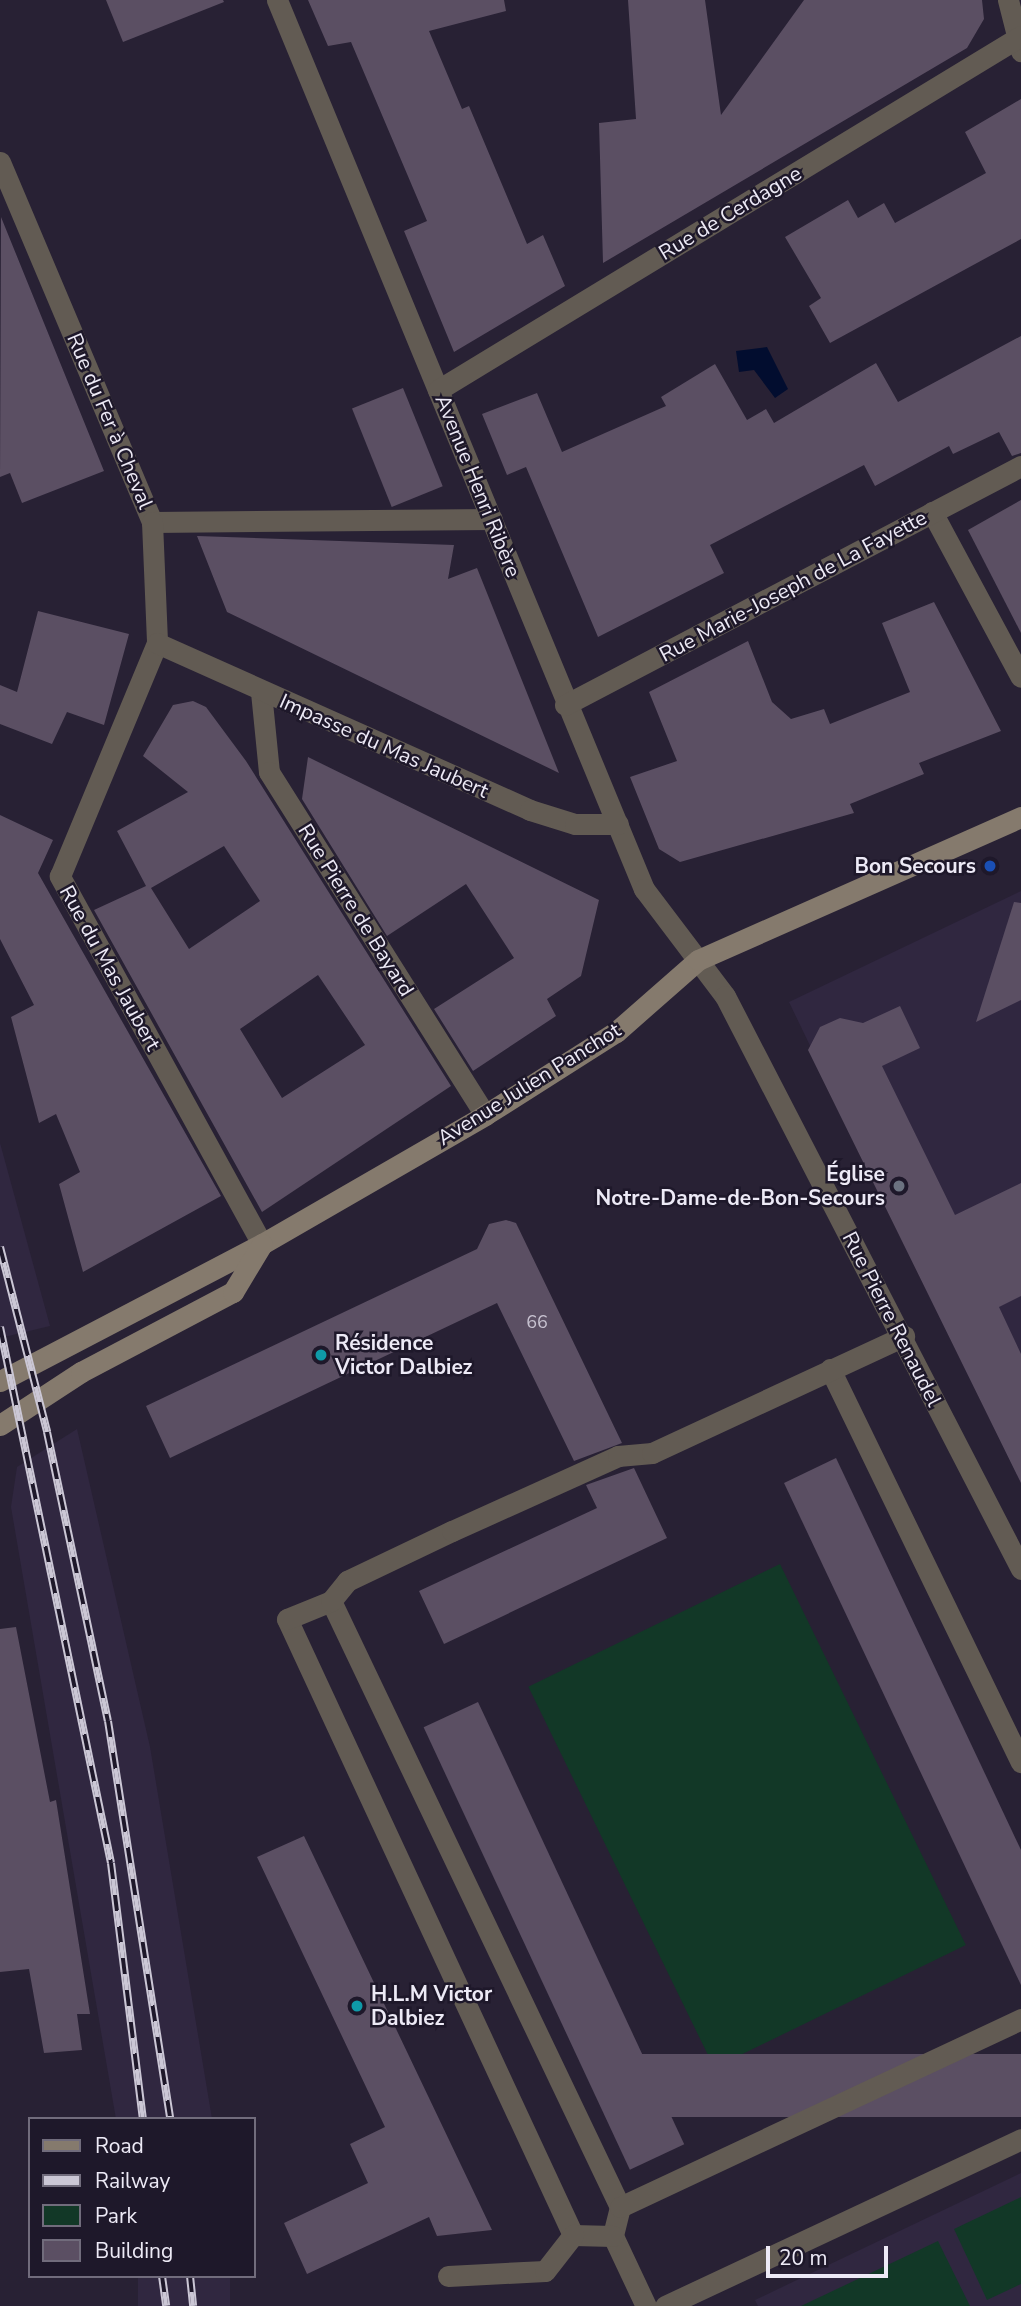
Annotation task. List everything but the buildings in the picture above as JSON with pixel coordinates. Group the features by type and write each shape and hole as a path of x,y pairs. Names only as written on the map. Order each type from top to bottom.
{"main road":[{"name":"Avenue Julien Panchot","path":"0,1381 262,1244 485,1115 616,1032 698,960 1021,817"},
{"name":"Avenue Julien Panchot","path":"0,1425 81,1371 233,1292 262,1244"}],"street":[{"name":"Avenue Henri Ribère","path":"277,0 492,519 565,705 644,889 698,960"},
{"path":"1008,0 1019,42"},
{"name":"Rue de Cerdagne","path":"438,390 1019,42"},
{"name":"Rue du Fer à Cheval","path":"0,162 152,522 492,519"},
{"name":"Rue Marie-Joseph de La Fayette","path":"565,705 1021,466"},
{"path":"932,512 1021,677"},
{"path":"152,522 157,643"},
{"name":"Impasse du Mas Jaubert","path":"157,643 261,692 530,810 575,824 618,824"},
{"name":"Rue du Mas Jaubert","path":"157,643 60,876 262,1244"},
{"name":"Rue Pierre de Bayard","path":"261,692 269,772 485,1115"},
{"name":"Rue Pierre Renaudel","path":"698,960 725,996 904,1336 1021,1569"},
{"path":"573,2235 286,1619 331,1601 347,1581 452,1531 618,1456 652,1453 904,1336"},
{"path":"830,1369 1021,1762"},
{"path":"331,1601 620,2207 613,2236 646,2306"},
{"path":"620,2207 1021,2019"},
{"path":"665,2306 1021,2139"},
{"path":"573,2235 613,2236"},
{"path":"448,2276 545,2271 573,2235"}],"shaded area":[{"path":"1021,891 1021,1483 789,1002"},
{"path":"0,1143 50,1326 0,1338"},
{"path":"77,1429 150,1747 212,2117 116,2117 11,1507 17,1467"},
{"path":"1021,2173 1021,2306 758,2306 755,2300"},
{"path":"138,2278 230,2278 230,2306 138,2306"}],"green space":[{"path":"780,1564 966,1945 714,2068 528,1687"},
{"path":"1021,2197 1021,2284 987,2300 954,2229"},
{"path":"938,2241 970,2306 801,2306"}],"water":[{"path":"767,347 788,389 775,398 754,370 739,372 736,351"}],"railway":[{"path":"0,1247 47,1432 108,1721 170,2117"},
{"path":"0,1327 111,1863 143,2117"},
{"path":"162,2278 166,2306"},
{"path":"190,2278 193,2306"}],"place":[{"name":"Bon Secours","path":"990,866"},
{"name":"Église Notre-Dame-de-Bon-Secours","path":"899,1186"},
{"name":"Résidence Victor Dalbiez","path":"321,1355"},
{"name":"H.L.M Victor Dalbiez","path":"357,2006"}]}
